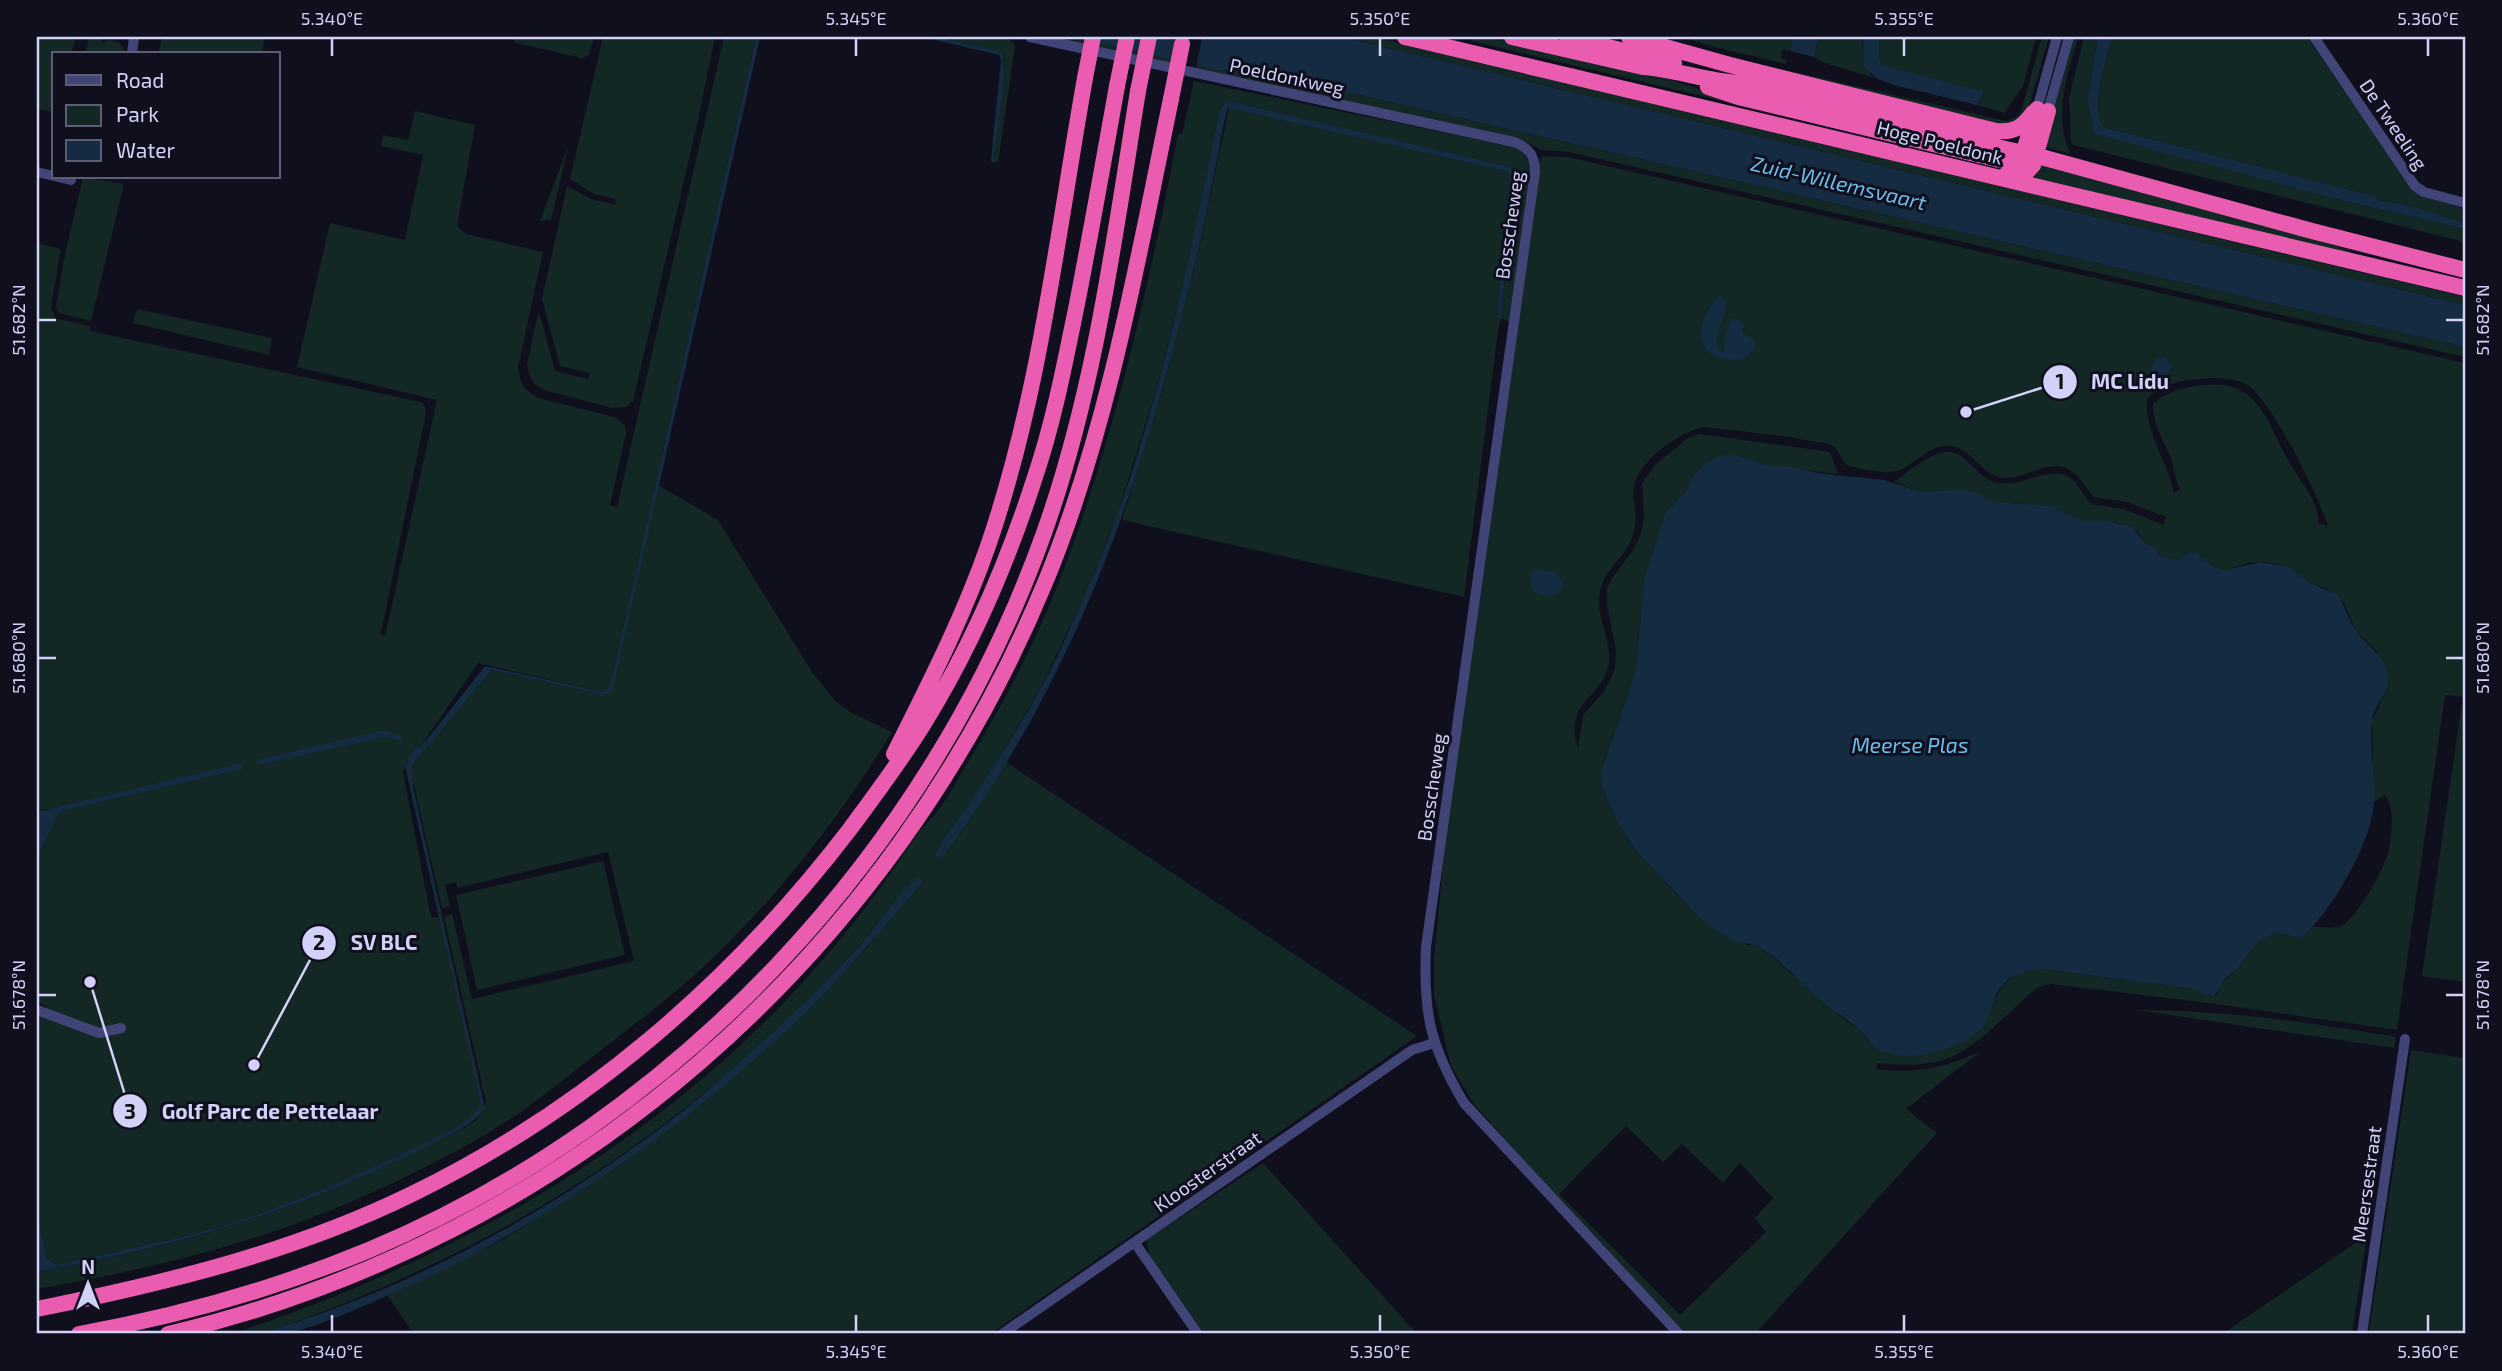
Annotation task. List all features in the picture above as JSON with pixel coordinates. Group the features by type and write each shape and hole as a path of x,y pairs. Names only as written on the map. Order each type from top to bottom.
{"highway":[{"path":"869,803 948,645 987,548 1004,497 1030,392 1093,37"},
{"path":"37,1309 164,1282 282,1248 409,1196 564,1105 622,1062 687,1008 746,951 806,884 869,803 918,733 946,687 983,610 1036,475 1069,343 1127,37"},
{"path":"79,1334 176,1314 245,1296 292,1279 412,1230 521,1171 578,1135 660,1073 765,978 827,909 897,818 949,736 988,663 1035,556 1062,480 1092,362 1149,37"},
{"path":"168,1334 252,1312 372,1268 446,1234 551,1174 655,1101 718,1048 781,988 834,929 909,831 967,742 1004,673 1047,578 1080,485 1101,414 1137,266 1183,37"},
{"name":"Hoge Poeldonk","path":"1405,37 1447,40 1996,177 2465,288"},
{"name":"Hoge Poeldonk","path":"1512,37 1643,68 1661,68 1724,83 1740,83 2045,158 2465,270"},
{"path":"1567,37 1665,60 1740,83"},
{"path":"1629,37 1996,131 2021,127 2042,110"},
{"path":"1643,68 1738,97 2008,162 2020,159 2042,110"},
{"path":"1996,177 2021,174 2030,169 2035,159 2042,110"}],"street":[{"name":"Poeldonkweg","path":"1030,37 1514,142 1528,149 1533,156"},
{"path":"2042,110 2057,37"},
{"path":"2042,110 2070,37"},
{"name":"De Tweeling","path":"2314,37 2416,186 2424,192 2465,202"},
{"name":"Bosscheweg","path":"1533,156 1535,172 1426,947 1424,982 1427,1013 1443,1068 1464,1103 1678,1334"},
{"path":"37,1010 99,1033 121,1028"},
{"name":"Meersestraat","path":"2362,1334 2405,1039"},
{"name":"Kloosterstraat","path":"1002,1334 1412,1050 1434,1043"},
{"path":"1135,1243 1198,1334"}],"green space":[{"path":"37,37 76,37 72,52 52,52 52,112 37,109"},
{"path":"89,37 99,37 102,43 110,40 120,43 126,52 85,52"},
{"path":"162,37 265,37 262,52 158,52"},
{"path":"511,37 594,37 589,55 582,58 516,43"},
{"path":"603,37 715,37 633,401 626,407 613,408 547,391 535,385 527,364 538,314 555,371 588,379 590,373 560,366 542,299 567,186 591,199 616,205 615,199 594,194 570,179"},
{"path":"724,37 756,37 610,686 603,692 478,663 403,772 429,908 432,918 439,917 482,1105 468,1120 440,1136 292,1202 198,1232 57,1265 47,1259 37,1211 37,1016 41,1017 47,1006 37,1002 37,856 59,807 37,811 37,243 61,249 51,307 55,318 90,326 90,331 421,402 425,406 426,412 381,634 385,636 437,400 297,367 330,223 405,240 423,155 381,146 383,135 408,140 415,111 475,125 457,226 466,234 543,252 518,367 520,379 525,389 538,398 615,417 625,426 626,434 610,505 617,507"},
{"path":"939,37 1007,37 1015,46 998,163 994,162 1004,59 996,50"},
{"path":"1046,37 1073,37 1216,70 1234,71 1241,68 2465,347 2465,357 1569,152 1541,150 1522,140"},
{"path":"1342,37 1374,37 2465,297 2465,305"},
{"path":"1473,37 1489,37 1661,77 1733,99 1996,166 1472,41"},
{"path":"1646,37 1663,37 1734,58 2006,121 2015,118 2021,111 2042,37 2049,37 2027,114 2006,126"},
{"path":"1681,37 1793,37 1790,51 1782,50 1781,58 1787,60 1786,64"},
{"path":"1819,37 1863,37 1862,44 1870,74 1878,79 1822,62 1814,57"},
{"path":"1880,37 2036,37 2023,86 2004,113 1977,105 1984,93 1883,65 1879,59"},
{"path":"2073,37 2078,37 2066,80 2062,110 2065,140 2071,154 2043,146"},
{"path":"2084,37 2098,37 2087,100 2093,125 2332,198 2465,229 2465,242 2073,145 2069,98"},
{"path":"2112,37 2307,37 2412,189 2421,196 2465,209 2465,223 2408,205 2379,200 2374,196 2104,127 2098,109 2099,96"},
{"path":"1194,81 1510,146 1527,158 1531,171 1510,322 1501,318 1498,331 1464,597 1122,520 1162,392 1196,262 1229,108 1509,172 1497,317 1501,317 1515,177 1511,167 1234,102 1222,104 1189,261 1156,391 1116,518 1086,593 1038,693 999,758 936,851 960,834 1006,762 1417,1036 990,1334 414,1334 387,1295 505,1238 617,1167 805,1012 863,952 919,887 922,882 915,880 802,1006 743,1060 619,1157 485,1238 415,1273 268,1332 231,1334 385,1275 532,1199 602,1155 668,1106 731,1053 804,981 869,903 918,833 941,807 977,747 1029,650 1062,574 1099,466 1130,356 1178,134 1182,134"},
{"path":"569,144 551,220 540,221"},
{"path":"1568,157 2465,363 2465,982 2422,976 2463,697 2445,695 2397,1030 2209,1003 2052,984 2041,986 1977,1041 1950,1058 1919,1064 1877,1063 1876,1069 1917,1070 1941,1066 1980,1052 1906,1109 1937,1133 1755,1334 1684,1334 1474,1104 1451,1066 1434,995 1434,957 1445,843 1540,158","holes":["2208,378 2240,381 2259,395 2294,451 2328,526 2318,523 2313,501 2260,408 2238,389 2223,385 2183,388 2153,403 2156,424 2180,489 2174,493 2149,423 2147,399 2166,385","1704,427 1829,444 1835,447 1846,465 1880,472 1899,470 1933,449 1946,446 1961,449 1989,472 2004,478 2060,466 2076,475 2094,497 2127,502 2166,517 2163,525 2124,509 2091,504 2075,482 2064,475 2055,473 2014,483 1994,482 1952,452 1931,457 1894,482 1922,492 1982,496 1994,502 2051,506 2084,521 2117,522 2137,531 2146,544 2157,550 2157,555 2177,560 2189,553 2200,555 2214,567 2225,570 2249,563 2266,562 2289,567 2310,583 2327,589 2344,603 2356,631 2377,652 2387,689 2372,721 2374,802 2385,795 2391,813 2391,834 2383,866 2363,902 2341,926 2313,927 2302,938 2276,933 2259,941 2238,968 2220,985 2216,996 2195,989 2050,970 2029,970 2014,976 2003,985 1987,1020 1979,1030 1956,1045 1932,1053 1867,1039 1861,1031 1768,953 1755,945 1748,945 1688,906 1638,853 1619,825 1602,786 1601,771 1635,673 1642,607 1670,508 1726,455 1735,455 1770,466 1838,474 1830,452 1700,434 1688,438 1655,465 1642,483 1644,519 1641,533 1635,547 1607,588 1607,606 1616,650 1615,669 1605,690 1583,715 1578,748 1576,720 1586,700 1601,683 1609,662 1599,599 1603,581 1627,548 1634,531 1635,482 1654,455 1674,440","1626,1126 1663,1162 1682,1144 1723,1183 1740,1163 1773,1198 1755,1218 1766,1232 1680,1315 1559,1194"]},
{"path":"2038,164 2309,237 2351,251 2350,254 2034,179"},
{"path":"83,178 124,184 91,321 58,313 56,306"},
{"path":"137,309 272,338 269,355 133,323"},
{"path":"658,485 718,520 812,672 835,701 850,712 892,732 811,850 740,931 689,980 521,1112 481,1137 374,1191 276,1231 158,1264 37,1289 37,1272 136,1252 232,1226 279,1210 372,1172 475,1121 486,1102 444,917 452,914 472,999 634,961 608,852 457,888 456,882 445,885 450,906 442,908 411,773 412,765 419,755 492,670 603,695 609,694"},
{"path":"603,861 625,955 477,990 456,895"},
{"path":"2136,1010 2266,1018 2396,1037 2394,1048"},
{"path":"2411,1050 2465,1058 2465,1334 2392,1334 2369,1331"},
{"path":"1263,1163 1417,1334 1205,1334 1149,1255 1147,1242 1149,1238"},
{"path":"2367,1235 2352,1334 2222,1334"}],"water":[{"path":"756,37 760,37 613,689 609,694 603,695 492,670 412,765 413,787 485,1108 464,1127 446,1137 373,1172 280,1210 185,1239 37,1272 37,1211 47,1259 57,1265 178,1237 243,1219 339,1182 449,1131 467,1120 481,1105 406,765 414,749 420,747 429,737 485,666 603,692 610,686"},
{"path":"923,37 939,37 1002,53 1003,90 994,162 991,162 1001,59 999,55"},
{"name":"Zuid-Willemsvaart","path":"1073,37 1342,37 2465,305 2465,347 1241,68 1234,71 1216,70"},
{"path":"1793,37 1819,37 1814,57 1790,51"},
{"path":"1863,37 1880,37 1879,59 1883,65 1984,92 1977,105 1878,79 1864,67"},
{"path":"2098,37 2112,37 2099,96 2098,109 2104,127 2374,196 2379,200 2408,205 2465,223 2465,229 2332,198 2095,134 2092,131 2087,100"},
{"path":"1225,102 1511,167 1515,177 1501,318 1497,317 1509,172 1228,108 1175,343 1128,498 1100,574 1032,719 990,789 943,856 935,856 1044,683 1109,536 1149,416 1166,355 1220,109"},
{"path":"1721,296 1727,303 1716,340 1720,351 1724,352 1725,335 1731,319 1738,319 1743,325 1742,333 1756,340 1754,350 1744,359 1722,359 1707,350 1703,343 1702,325 1711,306"},
{"path":"2164,357 2172,363 2168,376 2157,386 2152,385 2152,367 2158,358"},
{"name":"Meerse Plas","path":"1726,455 1735,455 1770,466 1884,480 1922,492 1961,490 1975,492 1994,502 2051,506 2084,521 2108,521 2132,527 2146,544 2157,549 2157,555 2177,560 2189,553 2197,553 2214,567 2225,570 2261,562 2289,567 2310,583 2338,595 2359,635 2383,662 2388,682 2372,721 2372,818 2358,856 2326,911 2302,938 2276,933 2259,941 2238,968 2225,979 2214,997 2195,989 2032,970 2016,975 2003,984 1984,1025 1963,1042 1933,1053 1902,1056 1872,1045 1858,1028 1824,1003 1769,953 1755,945 1733,941 1704,922 1638,853 1619,825 1607,799 1601,772 1635,673 1645,576 1666,512 1686,492 1691,480 1703,465"},
{"path":"1534,570 1555,572 1563,581 1562,589 1548,596 1536,593 1530,583"},
{"path":"388,731 404,738 402,741 385,737 258,765 257,760"},
{"path":"241,763 243,769 61,811 37,858 37,812"},
{"path":"920,877 922,882 919,887 805,1013 714,1094 616,1167 513,1232 404,1288 346,1314 300,1330 283,1335 259,1334 367,1296 420,1273 523,1219 620,1157 695,1101 779,1027 841,966 898,898"}],"pier":[{"path":"1175,37 1202,37 1196,69 1170,63"}],"place":[{"name":"MC Lidu","path":"1966,412"},
{"name":"Golf Parc de Pettelaar","path":"90,982"},
{"name":"SV BLC","path":"254,1065"}]}
